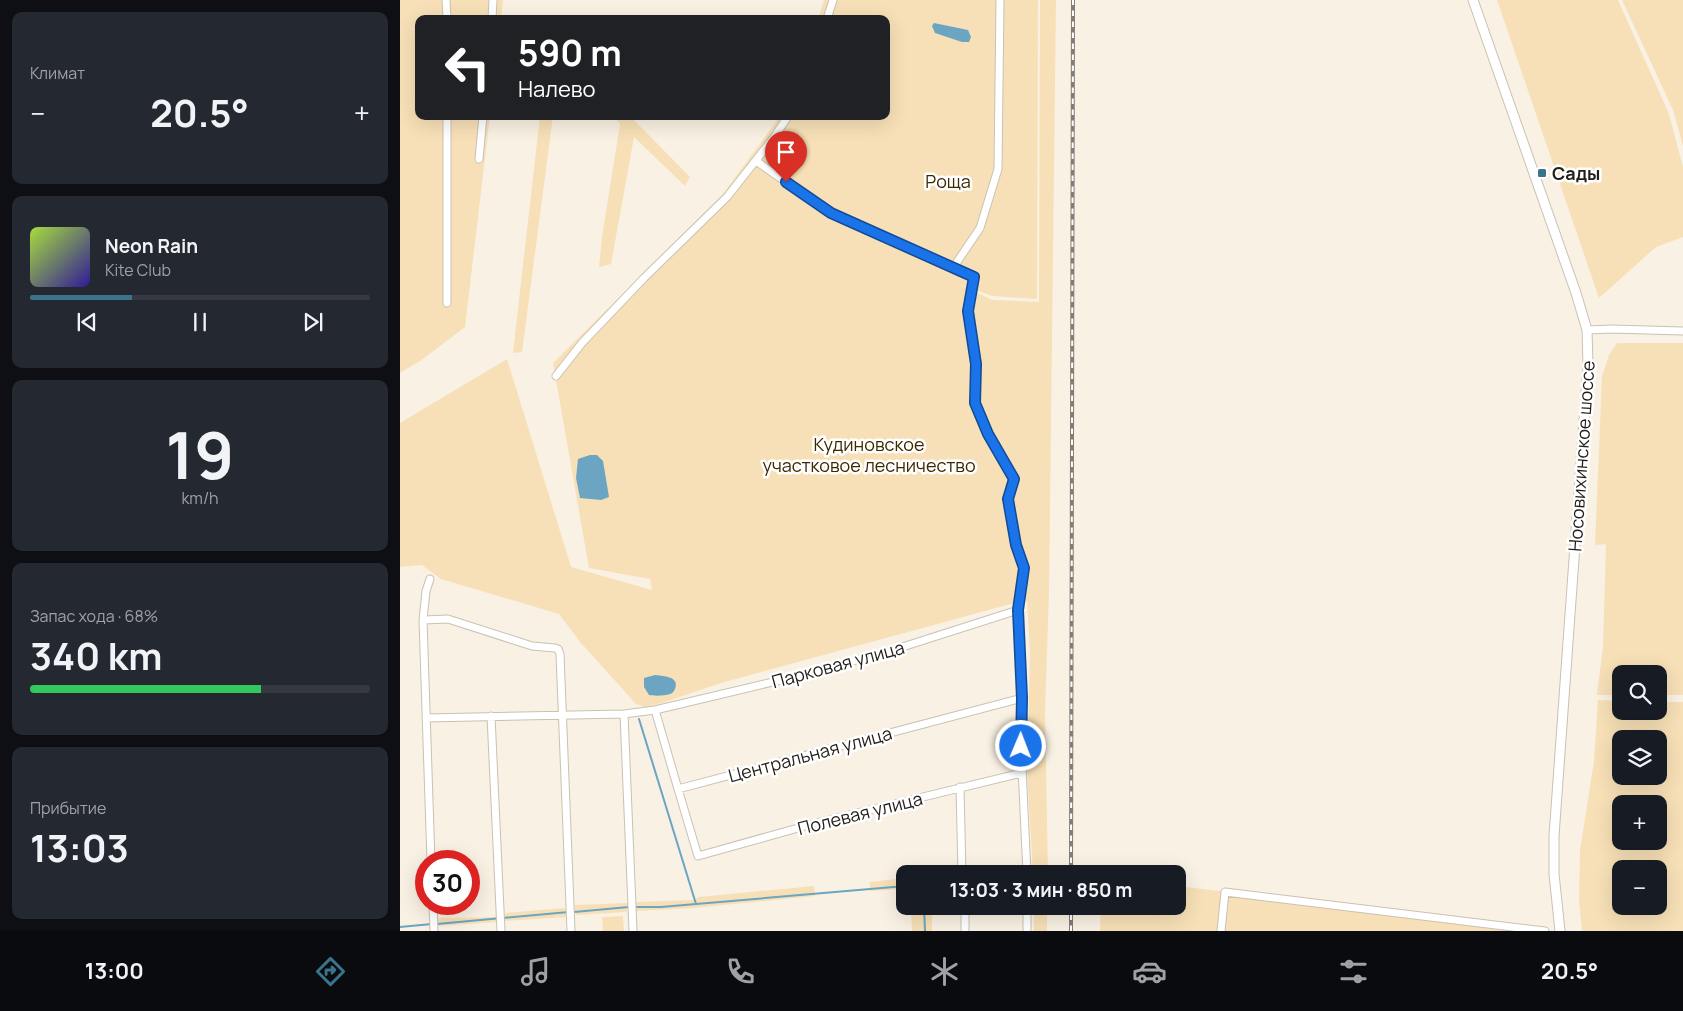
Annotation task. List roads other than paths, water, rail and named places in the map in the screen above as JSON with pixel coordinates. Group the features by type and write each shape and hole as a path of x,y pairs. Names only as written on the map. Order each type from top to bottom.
{"main road":[{"name":"Носовихинское шоссе","path":"1473,0 1576,293 1587,330 1587,374 1554,836 1554,874 1560,931"}],"street":[{"path":"446,0 446,15"},
{"path":"492,15 493,0"},
{"path":"828,15 833,0"},
{"path":"953,268 980,228 998,169 1000,0"},
{"path":"447,302 448,120"},
{"path":"479,159 483,120"},
{"path":"556,376 582,343 638,284 727,197 785,120"},
{"path":"756,161 831,213 974,277 968,311 976,364 975,403 988,434 1014,479 1008,499 1016,545 1024,568 1018,610 1027,865"},
{"path":"1587,330 1683,331"},
{"path":"430,579 424,605 423,620 431,850"},
{"name":"Парковая улица","path":"426,718 624,714 654,710 780,680 893,650 1018,610"},
{"path":"423,620 448,619 521,643 558,650 560,654 571,931"},
{"name":"Центральная улица","path":"678,789 1022,698"},
{"path":"654,710 678,789"},
{"path":"624,714 633,931"},
{"path":"491,716 501,931"},
{"name":"Полевая улица","path":"678,789 698,856 816,823 1022,773"},
{"path":"960,787 962,865"},
{"path":"1220,931 1225,892 1545,931"},
{"path":"433,915 434,931"},
{"path":"965,915 965,931"},
{"path":"1027,931 1028,915"}],"water":[{"path":"934,23 968,30 971,37 969,42 962,42 935,33 932,26"},
{"path":"597,455 603,461 609,497 601,500 580,498 576,478 578,459"},
{"path":"655,675 666,676 675,681 675,689 672,693 668,695 649,695 644,687 644,678"}],"waterway":[{"path":"639,719 696,904"},
{"path":"574,912 629,907 661,907 896,887"},
{"path":"437,924 569,912"},
{"path":"924,915 925,931"},
{"path":"400,927 432,924"}],"railway":[{"path":"1071,865 1073,0"},
{"path":"1071,915 1071,931"}],"place":[{"name":"Сады","path":"1542,173"}],"park label":[{"name":"Роща","path":"948,181"},
{"name":"Кудиновское участковое лесничество","path":"869,454"}]}
